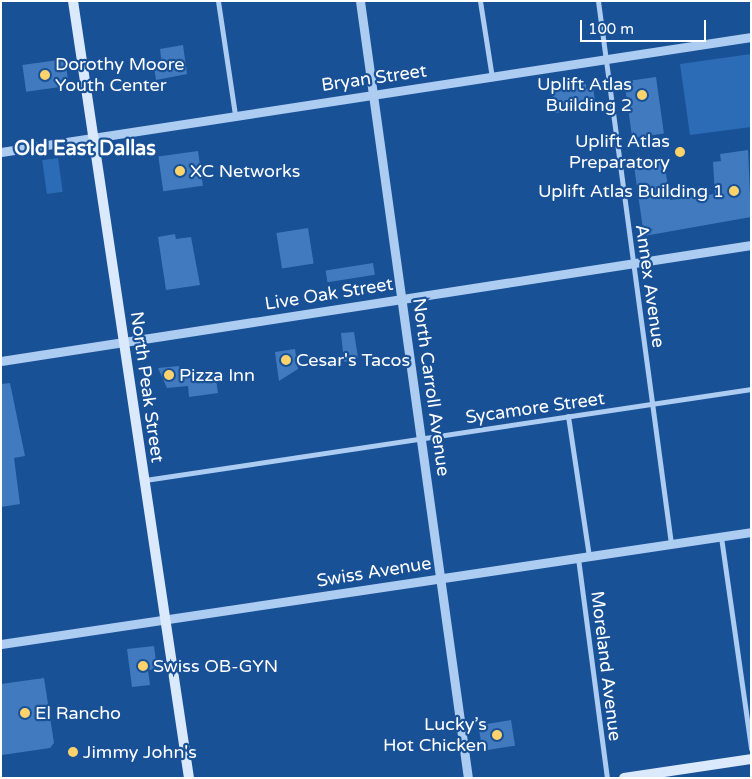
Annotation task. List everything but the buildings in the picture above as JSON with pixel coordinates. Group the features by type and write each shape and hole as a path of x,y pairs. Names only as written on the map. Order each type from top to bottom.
{"main road":[{"name":"North Peak Street","path":"72,1 189,778"},
{"path":"624,778 751,759"}],"street":[{"path":"218,1 235,115"},
{"name":"North Carroll Avenue","path":"360,1 442,578 468,778"},
{"path":"480,1 492,79"},
{"name":"Annex Avenue","path":"598,1 671,544"},
{"name":"Bryan Street","path":"1,152 374,94 492,79 751,37"},
{"name":"Live Oak Street","path":"1,361 751,245"},
{"name":"Sycamore Street","path":"144,480 751,389"},
{"path":"568,416 589,556"},
{"name":"Swiss Avenue","path":"1,644 751,532"},
{"path":"721,536 751,749"},
{"name":"Moreland Avenue","path":"578,558 607,778"}],"shaded area":[{"path":"751,54 751,127 690,135 680,64"},
{"path":"58,158 63,192 47,194 42,160"}],"place":[{"name":"Dorothy Moore Youth Center","path":"45,75"},
{"name":"Uplift Atlas Building 2","path":"642,95"},
{"name":"Uplift Atlas Preparatory","path":"680,152"},
{"name":"XC Networks","path":"180,171"},
{"name":"Uplift Atlas Building 1","path":"734,191"},
{"name":"Cesar's Tacos","path":"286,360"},
{"name":"Pizza Inn","path":"169,375"},
{"name":"Swiss OB-GYN","path":"143,666"},
{"name":"El Rancho","path":"25,713"},
{"name":"Lucky’s Hot Chicken","path":"497,735"},
{"name":"Jimmy John's","path":"73,752"}],"district":[{"name":"Old East Dallas","path":"85,149"}]}
